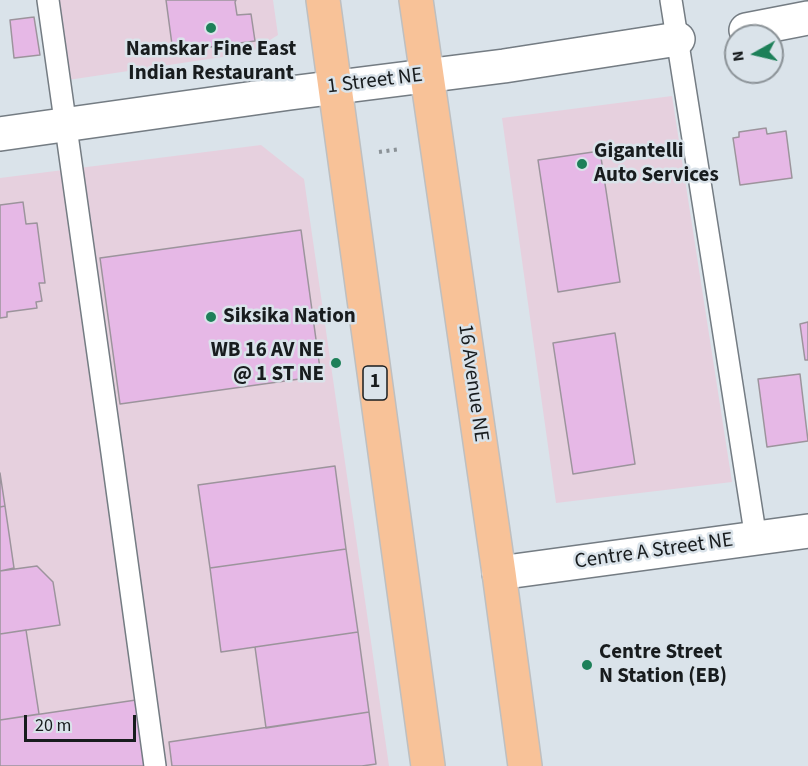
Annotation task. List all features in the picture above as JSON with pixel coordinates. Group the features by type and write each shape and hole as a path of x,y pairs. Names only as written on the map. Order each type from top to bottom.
{"highway":[{"name":"1","path":"323,0 428,766"},
{"name":"16 Avenue NE","path":"416,0 500,573 525,766"}],"street":[{"path":"777,24 808,18"},
{"name":"1 Street NE","path":"0,134 504,66 678,39"},
{"name":"Centre A Street NE","path":"500,573 808,531"}],"lane":[{"path":"48,0 154,766"},
{"path":"671,0 756,538"}],"path":[{"path":"379,152 411,148"}],"shaded area":[{"path":"58,0 273,0 278,35 249,53 68,80"},
{"path":"672,96 732,482 556,503 502,118"},
{"path":"261,145 304,179 389,766 0,766 0,178"}],"building":[{"name":"Namskar Fine East Indian Restaurant","path":"166,0 236,0 237,15 251,14 255,41 173,52"},
{"path":"34,17 40,55 14,58 10,20"},
{"path":"766,128 767,134 786,131 792,178 740,185 733,138 739,137 739,132"},
{"path":"600,151 620,282 558,292 538,160"},
{"path":"23,202 26,224 37,223 45,283 39,283 42,301 36,302 37,308 7,312 7,317 0,318 0,205"},
{"name":"Siksika Nation","path":"301,230 321,376 120,404 100,258"},
{"path":"808,322 808,360 805,360 800,324"},
{"path":"615,333 635,464 573,474 553,343"},
{"path":"800,374 808,441 767,447 758,379"},
{"path":"335,466 346,549 210,568 198,485"},
{"path":"0,473 5,506 0,507"},
{"path":"5,506 14,568 0,571 0,507"},
{"path":"346,549 358,632 221,652 210,568"},
{"path":"37,566 53,582 60,625 0,634 0,571"},
{"path":"26,630 39,714 0,720 0,634"},
{"path":"358,632 369,712 266,728 255,647"},
{"path":"136,700 147,766 0,766 0,720"},
{"path":"369,712 376,764 362,766 172,766 169,742"}],"place":[{"name":"Namskar Fine East Indian Restaurant","path":"211,28"},
{"name":"Gigantelli Auto Services","path":"582,164"},
{"name":"Siksika Nation","path":"211,317"},
{"name":"WB 16 AV NE @ 1 ST NE","path":"336,363"},
{"name":"Centre Street N Station (EB)","path":"587,665"}]}
